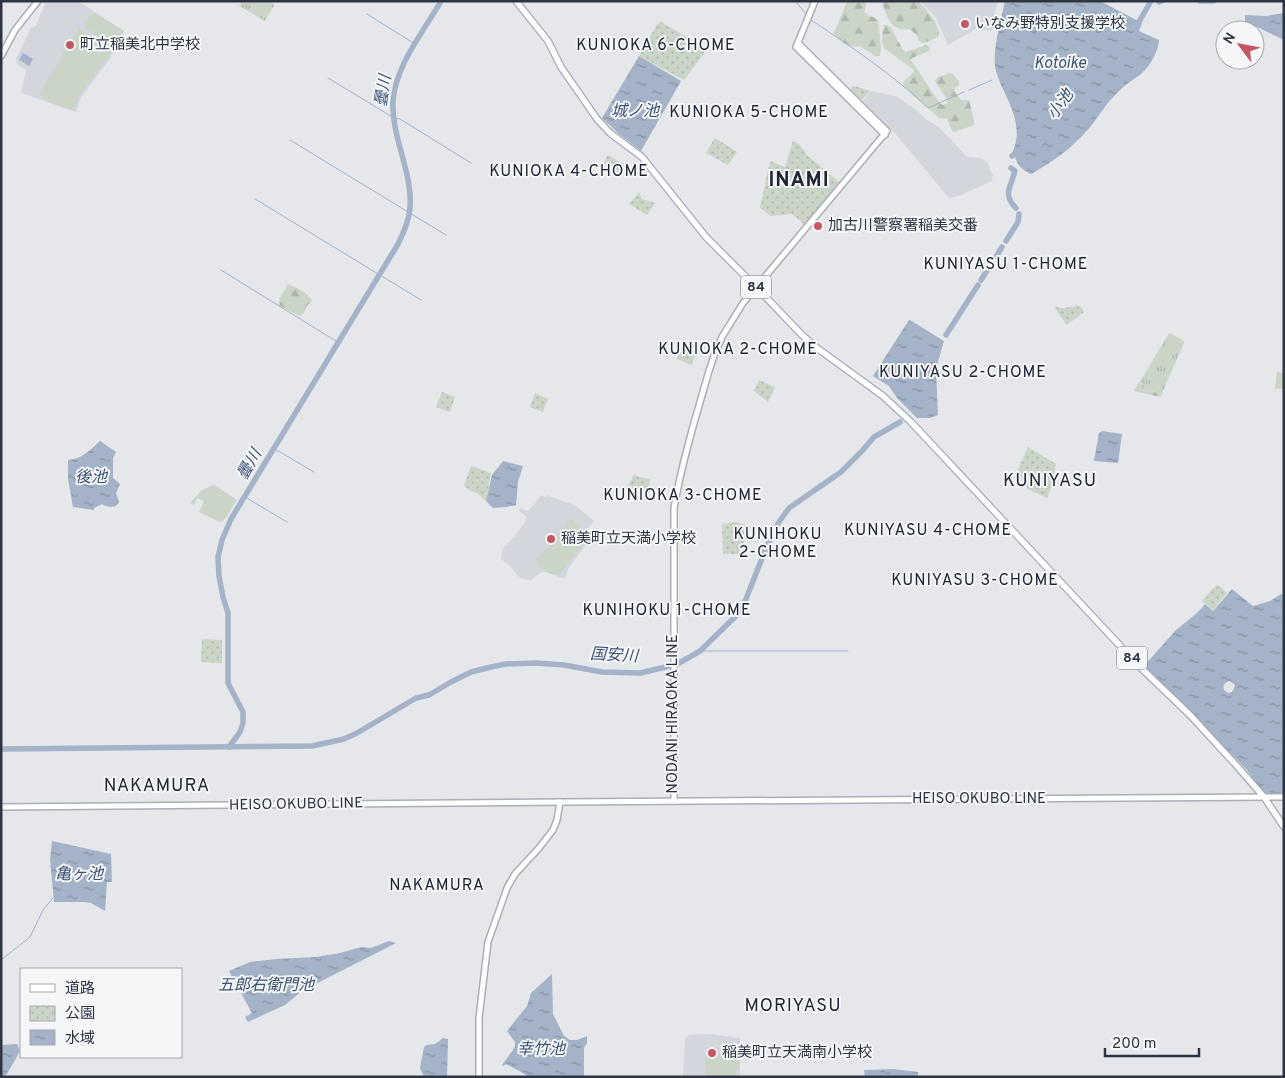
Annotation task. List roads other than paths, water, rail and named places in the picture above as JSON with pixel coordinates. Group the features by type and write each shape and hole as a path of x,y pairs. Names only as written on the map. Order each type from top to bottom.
{"main road":[{"path":"1,56 15,30 38,1"},
{"name":"84","path":"516,1 548,40 569,79 602,126 642,157 701,232 807,340 883,396 911,422 1139,666 1196,722 1253,783 1284,827"},
{"name":"NODANI HIRAOKA LINE","path":"560,802 674,801 674,512 678,484 714,356 733,318 743,303 886,133 797,45 815,1"},
{"name":"HEISO OKUBO LINE","path":"674,801 1284,797"},
{"path":"479,1077 478,1018 488,942 507,888 515,874 553,830 560,802"},
{"name":"HEISO OKUBO LINE","path":"1,807 560,802"}],"water":[{"name":"Kotoike","path":"1005,1 1100,1 1142,23 1139,31 1159,40 1154,58 1145,70 1116,94 1077,141 1056,158 1031,174 1021,168 1014,156 1013,151 1017,134 1016,126 995,66 996,42"},
{"path":"1284,13 1284,40 1265,31 1265,20 1245,20 1245,15 1266,16"},
{"path":"23,53 33,59 29,66 19,60"},
{"name":"城ノ池","path":"639,56 681,81 641,151 602,118"},
{"path":"909,320 944,341 936,369 938,415 930,418 917,418 897,398 889,386 873,376"},
{"path":"1102,431 1122,434 1118,463 1094,461 1099,433"},
{"name":"後池","path":"100,441 116,452 113,458 113,478 120,484 116,493 119,502 116,506 112,507 102,504 94,508 94,510 73,507 68,479 68,460 82,456"},
{"path":"503,461 523,466 518,482 516,505 493,508 486,501 492,475"},
{"path":"1232,589 1253,606 1270,601 1281,594 1284,595 1284,793 1262,792 1247,770 1175,696 1143,667 1175,631 1205,604 1213,611","holes":["1229,681 1234,684 1232,692 1228,693 1224,690 1224,685"]},
{"name":"亀ヶ池","path":"52,841 111,854 112,882 107,882 105,911 91,903 54,902 50,859"},
{"name":"五郎右衛門池","path":"389,941 396,943 302,991 285,1005 248,1022 245,1017 252,1013 229,971 250,962 316,957 361,947 371,948"},
{"name":"幸竹池","path":"552,974 553,1014 564,1036 570,1040 577,1040 587,1036 587,1043 584,1048 584,1077 530,1077 506,1064 502,1065 515,1047 515,1042 507,1031 527,1006 531,993"},
{"path":"443,1038 448,1039 447,1077 424,1077 420,1068 424,1047 435,1044"},
{"path":"17,1044 20,1051 5,1077 1,1077 1,1045"},
{"path":"893,1069 918,1072 918,1077 865,1077 864,1070"}],"waterway":[{"name":"曇川","path":"229,747 240,732 243,723 243,712 228,683 228,613 219,576 218,557 222,540 231,519 398,244 404,231 410,208 410,195 393,114 395,87 411,49 441,1"},
{"path":"795,1 807,15"},
{"name":"小池","path":"1136,27 1151,1"},
{"name":"小池","path":"1158,1 1162,1"},
{"name":"小池","path":"1200,1 1214,1"},
{"path":"367,14 415,44"},
{"path":"811,20 857,51 928,108 964,92"},
{"path":"328,78 394,118 400,119 471,163"},
{"path":"969,90 992,80"},
{"path":"290,140 446,235"},
{"name":"小池","path":"1012,156 1017,152 1021,152"},
{"name":"小池","path":"1011,168 1015,171 1008,194 1009,199 1016,208"},
{"path":"255,199 421,300"},
{"name":"小池","path":"1006,241 1018,222 1019,214"},
{"name":"小池","path":"996,257 1002,247"},
{"name":"小池","path":"981,280 988,269"},
{"path":"221,270 339,343"},
{"name":"小池","path":"946,335 978,285"},
{"name":"国安川","path":"1,749 312,746 344,739 416,698 429,695 471,672 491,667 506,664 536,663 564,665 602,672 640,673 679,663 700,651 738,614 746,599 766,548 779,522 789,508 841,472 874,437 900,422"},
{"path":"275,449 314,472"},
{"path":"245,497 287,522"},
{"path":"700,651 848,651"},
{"path":"1,960 30,937 43,910 53,898"}],"place":[{"name":"いなみ野特別支援学校","path":"965,24"},
{"name":"町立稲美北中学校","path":"70,45"},
{"name":"加古川警察署稲美交番","path":"818,226"},
{"name":"稲美町立天満小学校","path":"551,539"},
{"name":"稲美町立天満南小学校","path":"712,1053"}],"district":[{"name":"KUNIOKA 6-CHOME","path":"656,46"},
{"name":"KUNIOKA 5-CHOME","path":"749,113"},
{"name":"KUNIOKA 4-CHOME","path":"569,172"},
{"name":"INAMI","path":"799,181"},
{"name":"KUNIYASU 1-CHOME","path":"1006,265"},
{"name":"KUNIOKA 2-CHOME","path":"738,350"},
{"name":"KUNIYASU 2-CHOME","path":"963,373"},
{"name":"KUNIYASU","path":"1050,481"},
{"name":"KUNIOKA 3-CHOME","path":"683,496"},
{"name":"KUNIYASU 4-CHOME","path":"928,531"},
{"name":"KUNIHOKU 2-CHOME","path":"778,544"},
{"name":"KUNIYASU 3-CHOME","path":"975,581"},
{"name":"KUNIHOKU 1-CHOME","path":"667,611"},
{"name":"NAKAMURA","path":"157,786"},
{"name":"NAKAMURA","path":"437,886"},
{"name":"MORIYASU","path":"793,1006"}]}
